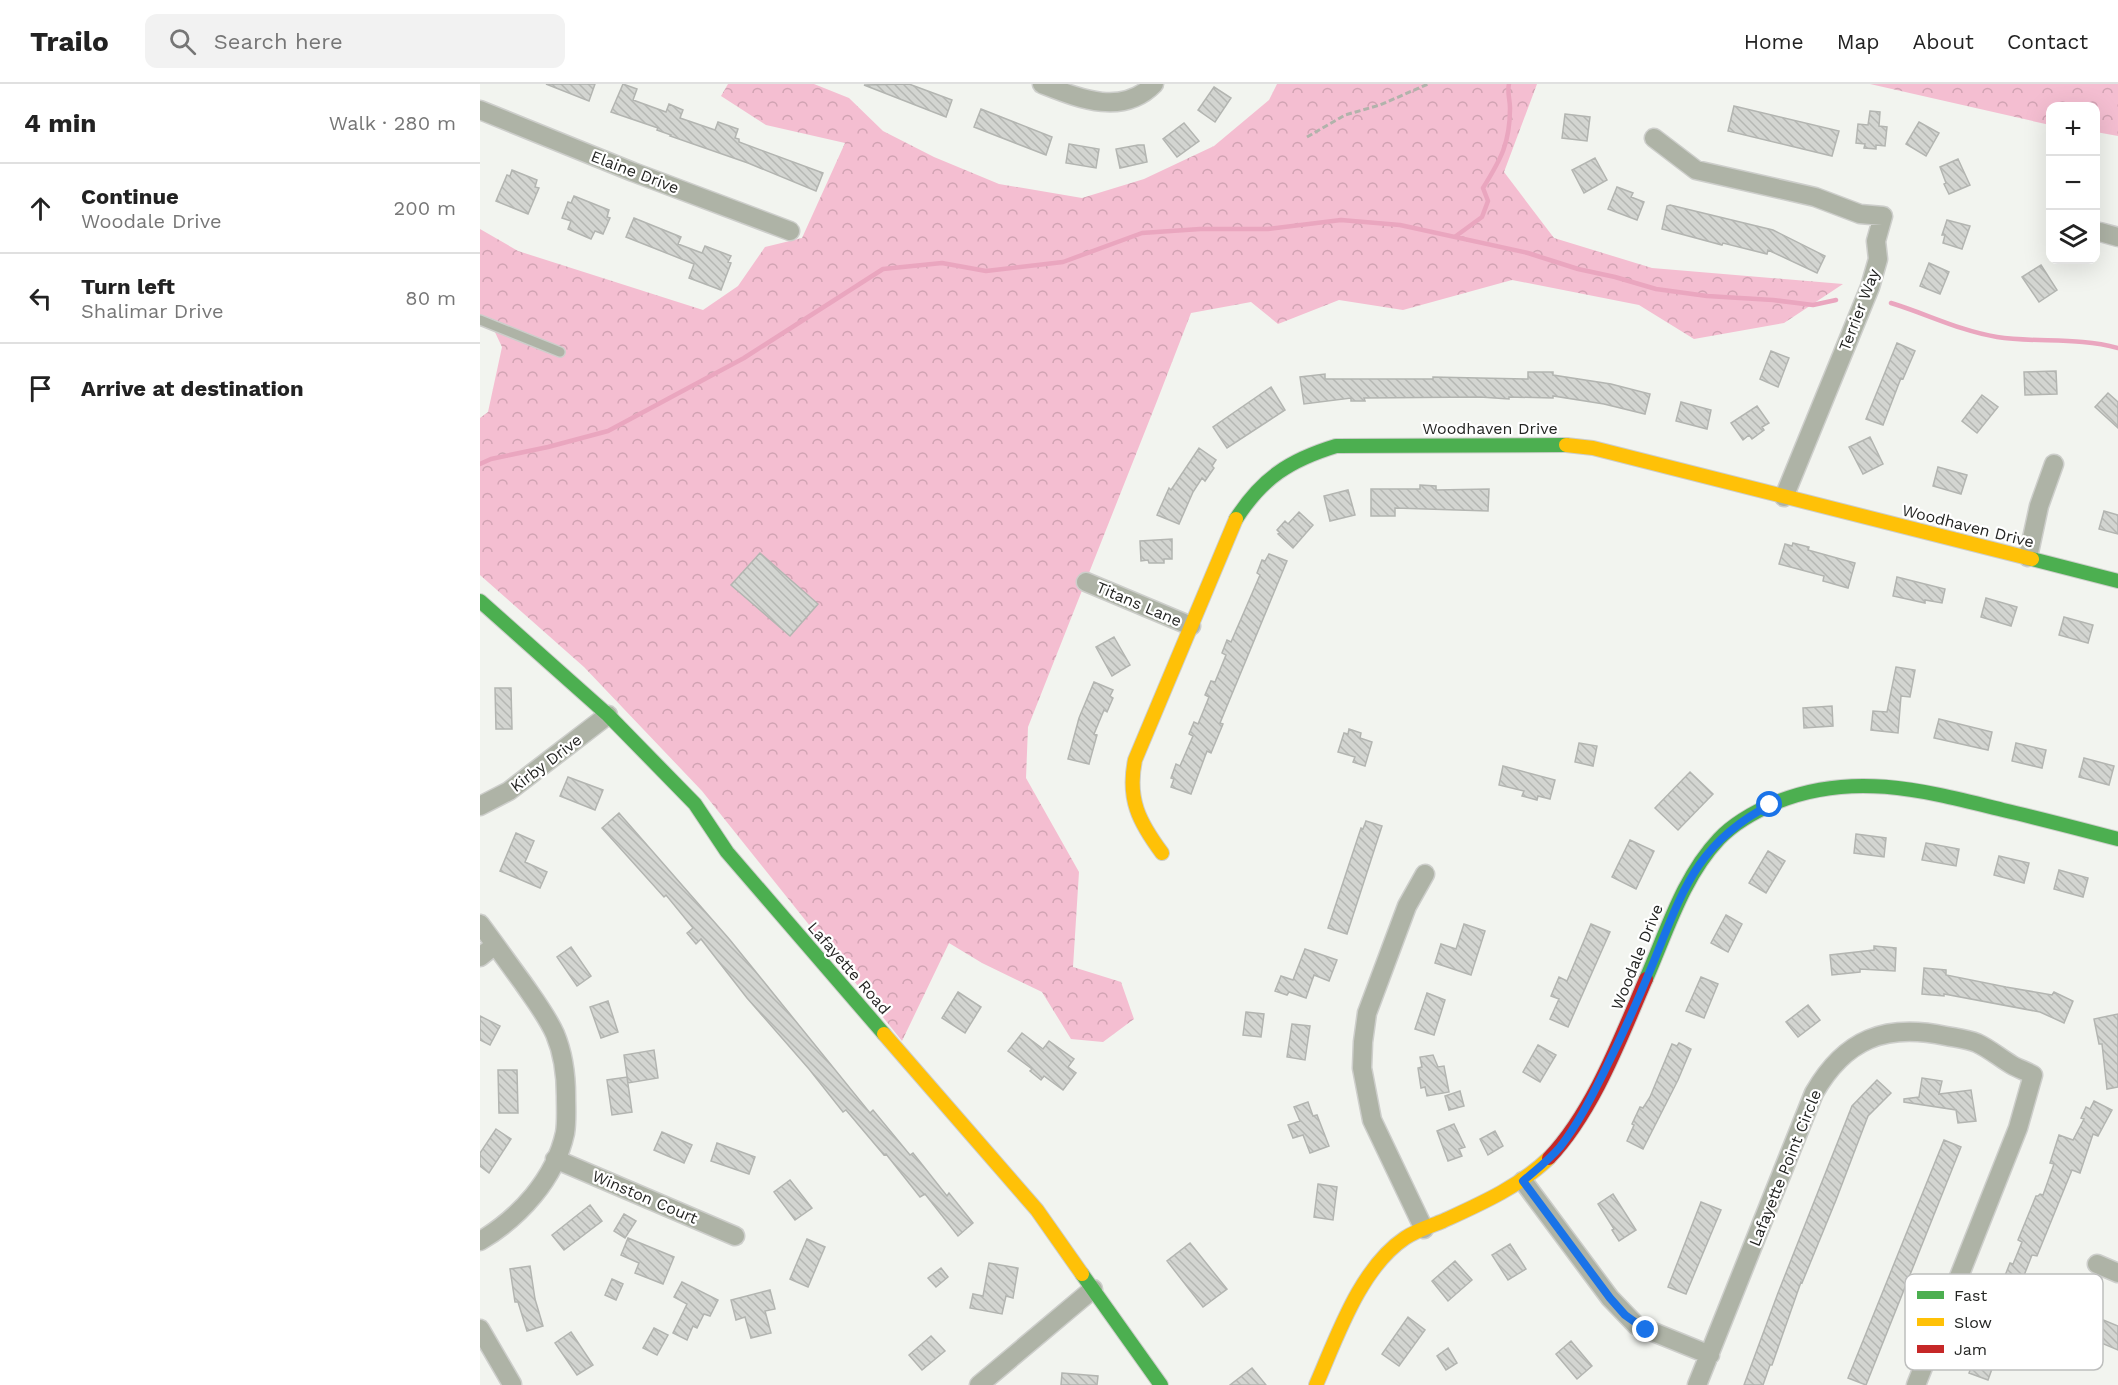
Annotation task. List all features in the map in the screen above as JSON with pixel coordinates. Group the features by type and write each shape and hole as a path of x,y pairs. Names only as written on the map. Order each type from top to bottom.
{"street":[{"path":"1042,84 1074,96 1108,103 1136,98 1154,84"},
{"name":"Elaine Drive","path":"480,110 633,172 790,231"},
{"name":"Terrier Way","path":"1654,138 1696,170 1815,197 1860,214 1883,216 1876,241 1878,259 1870,287 1784,497"},
{"path":"2100,232 2118,237"},
{"name":"Woodhaven Drive","path":"1161,853 1146,833 1137,812 1131,776 1135,760 1235,521 1247,500 1270,477 1301,457 1336,446 1559,444 1593,448 2118,581"},
{"path":"2028,558 2039,506 2054,464"},
{"name":"Titans Lane","path":"1086,582 1191,626"},
{"name":"Lafayette Road","path":"480,601 608,716 695,804 727,852 1037,1210 1161,1385"},
{"name":"Kirby Drive","path":"480,806 510,791 608,716"},
{"name":"Woodale Drive","path":"1316,1385 1370,1274 1403,1239 1485,1202 1523,1181 1544,1164 1560,1146 1576,1124 1632,1014 1681,894 1713,845 1746,817 1790,796 1814,789 1841,784 1871,784 1904,787 1949,796 2118,839"},
{"path":"1424,1229 1372,1120 1362,1068 1367,1013 1407,906 1425,874"},
{"path":"480,924 539,1006 555,1033 563,1059 566,1083 565,1132 555,1159 533,1197 514,1216 480,1242"},
{"path":"480,957 495,945"},
{"name":"Lafayette Point Circle","path":"1697,1385 1814,1093 1822,1078 1842,1056 1867,1038 1884,1033 1934,1033 1974,1042 2033,1075 2018,1128 1960,1274"},
{"name":"Winston Court","path":"555,1159 735,1236"},
{"path":"1523,1181 1625,1315 1646,1330 1710,1355"},
{"path":"2097,1264 2118,1273"},
{"path":"979,1385 1093,1289"},
{"path":"480,1329 512,1384"},
{"name":"Lafayette Point Circle","path":"1916,1385 1922,1370"}],"lane":[{"path":"480,320 560,352"}],"path":[{"path":"1307,137 1345,115 1380,105 1428,84"}],"green space":[{"path":"728,84 814,84 849,98 883,131 934,157 999,184 1082,198 1144,179 1214,146 1269,100 1277,84 1537,84 1504,172 1554,238 1652,268 1843,284 1784,323 1694,339 1639,305 1512,280 1403,310 1339,300 1278,324 1251,302 1191,313 1028,727 1026,778 1079,872 1073,967 1121,982 1134,1019 1103,1042 1071,1039 1042,992 982,963 949,943 902,1041 702,791 584,667 480,575 480,418 488,412 502,347 493,328 480,326 480,229 518,251 703,310 738,286 765,247 802,238 845,143 766,125 721,96"},
{"path":"1870,84 2118,84 2118,136 2100,133 2100,102 2046,102 2046,124"}],"building":[{"path":"546,84 595,84 589,101"},
{"path":"623,84 637,89 633,100 666,112 669,104 683,110 680,118 715,130 718,122 738,129 735,138 739,139 739,142 823,173 816,191 748,163 670,136 657,130 658,128 611,112"},
{"path":"909,84 952,100 946,117 864,85"},
{"path":"1214,87 1231,98 1215,122 1198,110"},
{"path":"1734,106 1839,131 1832,156 1728,131"},
{"path":"981,109 1052,137 1046,155 974,127"},
{"path":"1870,111 1880,112 1879,126 1887,127 1885,146 1876,145 1876,149 1864,148 1865,144 1856,143 1858,124 1868,125"},
{"path":"1565,114 1590,117 1587,141 1562,138"},
{"path":"1919,122 1939,133 1926,156 1906,144"},
{"path":"1184,123 1199,141 1177,157 1163,139"},
{"path":"1069,144 1099,149 1096,168 1066,163"},
{"path":"1144,145 1147,162 1120,168 1116,149"},
{"path":"1595,158 1607,180 1584,193 1572,170"},
{"path":"1958,159 1970,185 1949,194 1940,167"},
{"path":"512,170 537,180 535,187 539,188 528,214 496,201 507,175 510,176"},
{"path":"1617,187 1633,193 1631,197 1644,202 1637,220 1608,209"},
{"path":"574,196 609,210 607,217 610,218 603,234 595,231 591,239 568,229 571,221 562,218 568,202 571,203"},
{"path":"1667,206 1773,230 1825,256 1817,273 1768,250 1767,254 1662,229"},
{"path":"634,218 681,237 678,244 702,253 705,246 731,256 728,262 731,263 721,290 689,278 694,264 626,237"},
{"path":"1947,220 1970,226 1962,249 1943,243 1945,235 1942,235"},
{"path":"1929,263 1949,272 1940,294 1920,286"},
{"path":"2041,265 2057,290 2039,302 2022,277"},
{"path":"1897,343 1915,351 1903,379 1901,378 1883,425 1866,419"},
{"path":"1771,351 1789,358 1778,387 1760,379"},
{"path":"2056,371 2057,394 2025,395 2024,372"},
{"path":"1528,372 1553,372 1553,375 1611,384 1650,394 1645,414 1604,404 1553,396 1553,398 1509,397 1509,399 1364,398 1365,401 1351,401 1351,398 1304,404 1300,377 1325,374 1325,379 1433,379 1433,377 1528,379"},
{"path":"1271,387 1285,410 1227,448 1213,427"},
{"path":"2108,393 2118,402 2118,428 2095,407"},
{"path":"1982,395 1998,407 1977,433 1962,421"},
{"path":"1681,402 1711,410 1707,429 1676,421"},
{"path":"1757,406 1769,423 1762,427 1764,430 1752,439 1749,435 1743,440 1731,423"},
{"path":"1870,437 1883,464 1863,474 1849,447"},
{"path":"1199,448 1216,460 1212,466 1214,468 1205,481 1202,478 1193,492 1179,524 1157,515 1169,488 1171,490"},
{"path":"1938,467 1967,475 1961,494 1933,486"},
{"path":"1420,485 1436,486 1436,490 1489,489 1488,511 1395,508 1395,516 1371,516 1371,489 1420,489"},
{"path":"1348,490 1355,515 1330,521 1324,496"},
{"path":"2104,511 2118,515 2118,534 2099,529"},
{"path":"1299,512 1313,525 1293,548 1278,534 1280,533 1277,530 1285,521 1288,524"},
{"path":"1172,539 1172,559 1164,559 1164,563 1141,561 1140,541"},
{"path":"1793,543 1809,547 1808,550 1855,563 1848,588 1823,581 1824,576 1779,564 1785,544 1792,546"},
{"path":"760,553 818,604 790,636 731,585"},
{"path":"1269,554 1287,561 1220,723 1223,724 1211,753 1207,751 1191,794 1171,787 1174,779 1171,778 1176,764 1180,766 1193,736 1189,734 1194,722 1198,724 1209,697 1205,695 1211,681 1215,682 1226,655 1222,653 1227,640 1231,642 1260,575 1257,573 1262,560 1265,561"},
{"path":"1897,577 1945,589 1942,603 1925,600 1925,603 1893,596"},
{"path":"1986,598 2017,607 2011,626 1981,617"},
{"path":"2064,617 2093,625 2088,643 2059,635"},
{"path":"1114,637 1130,665 1112,676 1096,647"},
{"path":"1896,667 1915,670 1910,697 1901,696 1898,733 1871,730 1873,711 1887,712"},
{"path":"1094,682 1113,690 1110,696 1113,698 1107,712 1104,710 1094,734 1097,735 1089,764 1068,759 1079,718"},
{"path":"495,688 511,688 512,729 496,729"},
{"path":"1832,706 1833,726 1804,728 1803,708"},
{"path":"1939,719 1992,732 1988,750 1934,738"},
{"path":"1349,729 1361,733 1360,738 1372,742 1365,766 1353,762 1355,757 1338,752 1344,733 1348,734"},
{"path":"1579,743 1597,746 1593,766 1575,762"},
{"path":"2016,743 2046,750 2042,768 2012,761"},
{"path":"2084,758 2114,766 2109,785 2079,777"},
{"path":"1503,766 1555,780 1550,799 1538,796 1537,800 1522,796 1524,791 1499,785"},
{"path":"1690,772 1713,794 1678,830 1655,808"},
{"path":"568,777 603,790 595,810 560,796"},
{"path":"619,813 730,940 870,1113 873,1110 910,1155 913,1153 947,1196 949,1193 973,1223 958,1236 925,1194 920,1197 886,1154 884,1155 846,1110 843,1112 747,998 701,939 696,944 687,933 693,928 666,895 664,897 602,828"},
{"path":"1366,821 1382,826 1347,934 1328,928 1361,828 1363,829"},
{"path":"516,833 534,841 525,862 547,872 540,888 500,871"},
{"path":"1856,834 1886,838 1884,857 1854,853"},
{"path":"1630,840 1654,851 1636,889 1612,877"},
{"path":"1926,843 1959,849 1956,866 1922,860"},
{"path":"1768,851 1785,861 1766,893 1749,883"},
{"path":"1999,856 2029,863 2024,883 1994,875"},
{"path":"2059,870 2088,878 2083,897 2054,889"},
{"path":"1726,915 1742,924 1728,952 1711,943"},
{"path":"1464,924 1485,931 1471,975 1435,963 1441,944 1456,949"},
{"path":"1591,924 1610,932 1568,1027 1550,1019 1559,999 1551,996 1559,977 1567,981"},
{"path":"1874,946 1896,948 1895,971 1860,969 1860,972 1832,975 1830,955 1874,950"},
{"path":"571,947 591,976 577,986 557,957"},
{"path":"1305,949 1337,960 1329,981 1314,975 1306,998 1289,992 1287,995 1275,991 1281,976 1293,980"},
{"path":"1924,968 1946,970 1946,975 2006,987 2052,995 2054,992 2073,1001 2064,1023 2040,1012 1944,994 1944,996 1922,994"},
{"path":"1701,977 1718,984 1704,1018 1686,1011"},
{"path":"958,992 981,1007 965,1033 942,1018"},
{"path":"1427,993 1445,1000 1434,1035 1415,1029"},
{"path":"608,1001 618,1032 601,1038 590,1007"},
{"path":"1808,1005 1820,1020 1798,1037 1786,1022"},
{"path":"1246,1012 1264,1014 1261,1037 1243,1035"},
{"path":"2118,1014 2118,1087 2107,1089 2102,1044 2099,1044 2094,1019"},
{"path":"480,1016 500,1026 490,1045 480,1040"},
{"path":"1292,1024 1310,1026 1305,1060 1287,1057"},
{"path":"1022,1033 1043,1049 1049,1041 1074,1059 1068,1067 1076,1073 1063,1090 1044,1076 1041,1080 1030,1071 1032,1069 1008,1051"},
{"path":"1679,1043 1691,1049 1643,1149 1627,1141 1634,1125 1632,1124 1640,1107 1643,1108 1650,1097 1672,1044 1677,1046"},
{"path":"1538,1045 1556,1055 1540,1082 1523,1072"},
{"path":"654,1050 658,1078 628,1083 624,1055"},
{"path":"1433,1055 1438,1067 1444,1066 1449,1092 1427,1096 1425,1087 1421,1088 1418,1068 1422,1067 1420,1057"},
{"path":"498,1070 517,1070 518,1113 499,1113"},
{"path":"627,1077 632,1112 612,1115 607,1080"},
{"path":"1922,1078 1942,1081 1939,1094 1971,1090 1976,1121 1958,1123 1956,1110 1904,1102 1904,1099 1919,1097"},
{"path":"1877,1080 1891,1093 1868,1116 1801,1282 1763,1385 1744,1385 1852,1106"},
{"path":"1460,1091 1464,1106 1449,1110 1445,1096"},
{"path":"2094,1101 2112,1110 2098,1136 2093,1134 2080,1173 2072,1170 2037,1256 2032,1255 2025,1274 2006,1274 2010,1263 2013,1264 2022,1242 2018,1240 2036,1196 2043,1195 2054,1164 2050,1163 2059,1135 2073,1140 2084,1119 2081,1118 2086,1107 2090,1109"},
{"path":"1308,1102 1313,1116 1317,1115 1329,1146 1310,1153 1303,1135 1293,1138 1288,1125 1300,1121 1294,1107"},
{"path":"1454,1124 1465,1147 1459,1149 1462,1156 1448,1161 1437,1131"},
{"path":"496,1129 511,1139 489,1173 480,1166 480,1153"},
{"path":"1495,1131 1503,1146 1488,1155 1480,1139"},
{"path":"662,1132 692,1145 684,1163 654,1150"},
{"path":"1944,1140 1961,1147 1910,1274 1905,1274 1905,1287 1866,1385 1848,1378"},
{"path":"717,1143 755,1157 749,1174 711,1161"},
{"path":"790,1180 812,1208 795,1220 774,1192"},
{"path":"1318,1184 1337,1187 1333,1220 1314,1217"},
{"path":"1613,1194 1636,1230 1619,1241 1598,1204"},
{"path":"1701,1202 1721,1210 1686,1294 1668,1287"},
{"path":"590,1205 602,1221 564,1250 552,1235"},
{"path":"624,1214 636,1221 625,1238 614,1231"},
{"path":"628,1238 674,1257 663,1284 635,1273 639,1263 621,1255"},
{"path":"807,1239 825,1247 808,1287 790,1279"},
{"path":"1190,1243 1227,1289 1203,1307 1167,1261"},
{"path":"1510,1244 1526,1269 1508,1280 1492,1255"},
{"path":"1455,1261 1472,1280 1448,1301 1432,1281"},
{"path":"989,1263 1018,1268 1013,1298 1006,1296 1002,1314 970,1308 973,1294 983,1296"},
{"path":"530,1266 535,1299 543,1326 527,1331 518,1302 515,1302 510,1269"},
{"path":"941,1268 948,1277 936,1287 928,1278"},
{"path":"612,1279 623,1284 616,1300 605,1295"},
{"path":"682,1282 718,1300 710,1316 704,1314 697,1328 693,1326 687,1340 673,1333 687,1304 674,1297"},
{"path":"770,1290 775,1309 765,1311 771,1333 751,1338 745,1317 736,1320 731,1300"},
{"path":"1408,1317 1425,1330 1399,1366 1382,1354"},
{"path":"2103,1320 2118,1326 2118,1350 2103,1344"},
{"path":"654,1328 668,1335 657,1355 643,1348"},
{"path":"571,1332 593,1365 577,1375 555,1343"},
{"path":"931,1336 945,1351 922,1370 909,1355"},
{"path":"1571,1341 1592,1366 1577,1379 1556,1354"},
{"path":"1448,1348 1457,1363 1446,1370 1437,1356"},
{"path":"1252,1368 1266,1385 1230,1385"},
{"path":"1970,1370 1992,1370 1988,1380 1969,1373"},
{"path":"1062,1373 1098,1376 1097,1385 1061,1385"}],"waterway":[{"path":"1456,236 1482,217 1488,201 1483,188 1499,159 1506,141 1510,120 1509,84"},
{"path":"480,464 491,459 608,431 744,358 883,269 942,263 986,271 1063,262 1142,233 1200,229 1268,229 1341,220 1400,225 1528,253 1578,269 1656,289 1813,305 1836,300"},
{"path":"1891,303 1957,327 1997,337 2088,342 2118,348"}],"traffic: fast":[{"path":"1236,519 1256,492 1278,472 1291,464 1336,446 1566,445"},
{"path":"2032,559 2118,581"},
{"path":"480,601 608,715 695,804 727,852 884,1034"},
{"path":"1646,979 1686,887 1706,854 1739,822 1777,802 1806,793 1862,786 1918,791 2047,820 2118,839"},
{"path":"1082,1274 1161,1385"}],"traffic: slow":[{"path":"1566,445 1593,448 2032,559"},
{"path":"1162,853 1147,831 1137,810 1133,787 1135,760 1236,519"},
{"path":"884,1034 1037,1210 1082,1274"},
{"path":"1316,1385 1352,1305 1375,1267 1389,1251 1414,1233 1499,1194 1525,1178 1549,1158"}],"traffic: jam":[{"path":"1549,1158 1579,1119 1605,1073 1646,979"}],"route":[{"path":"1646,1330 1636,1325 1610,1298 1523,1181 1544,1164 1560,1146 1589,1103 1632,1014 1681,894 1699,865 1713,845 1729,830 1746,817 1770,805"}]}
